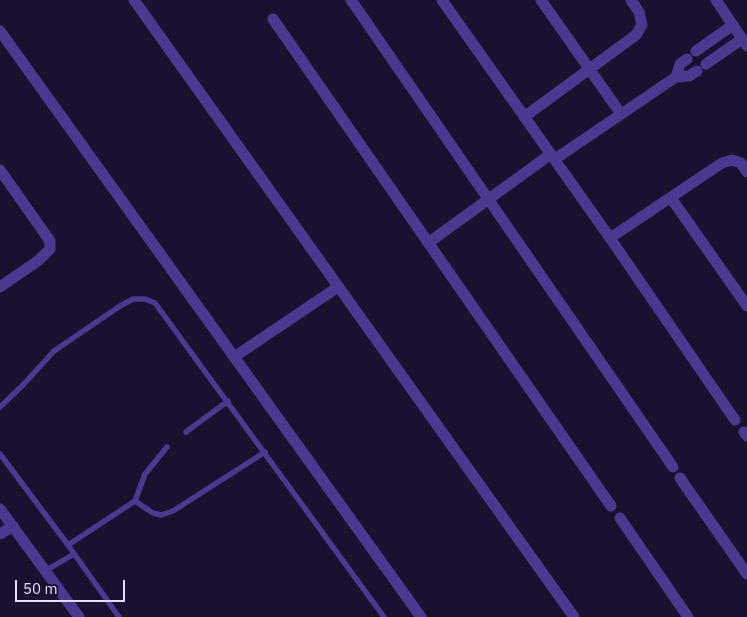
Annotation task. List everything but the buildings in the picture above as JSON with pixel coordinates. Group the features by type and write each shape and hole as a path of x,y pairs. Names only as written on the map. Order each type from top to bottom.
{"street":[{"path":"134,0 574,617"},
{"path":"350,0 673,467"},
{"path":"442,0 610,238 735,420"},
{"path":"541,0 621,114"},
{"path":"524,117 636,34 642,25 639,12 631,0"},
{"path":"428,243 488,199 676,77 689,76 745,42 716,0"},
{"path":"273,19 611,506"},
{"path":"676,77 680,64 733,25"},
{"path":"0,31 420,617"},
{"path":"610,238 722,163 732,160 741,163 747,172"},
{"path":"0,170 50,241 50,249 39,260 0,287"},
{"path":"670,198 747,306"},
{"path":"234,357 338,287"},
{"path":"680,478 747,574"},
{"path":"0,509 79,617"},
{"path":"620,518 688,617"},
{"path":"0,534 13,526"}],"lane":[{"path":"0,407 23,386 54,351 120,306 133,299 145,299 155,304 228,401 384,617"},
{"path":"186,432 228,401"},
{"path":"68,545 134,501 145,474 167,447"},
{"path":"134,501 153,513 161,515 173,511 265,452"},
{"path":"0,454 119,617"},
{"path":"44,571 74,554"}]}
